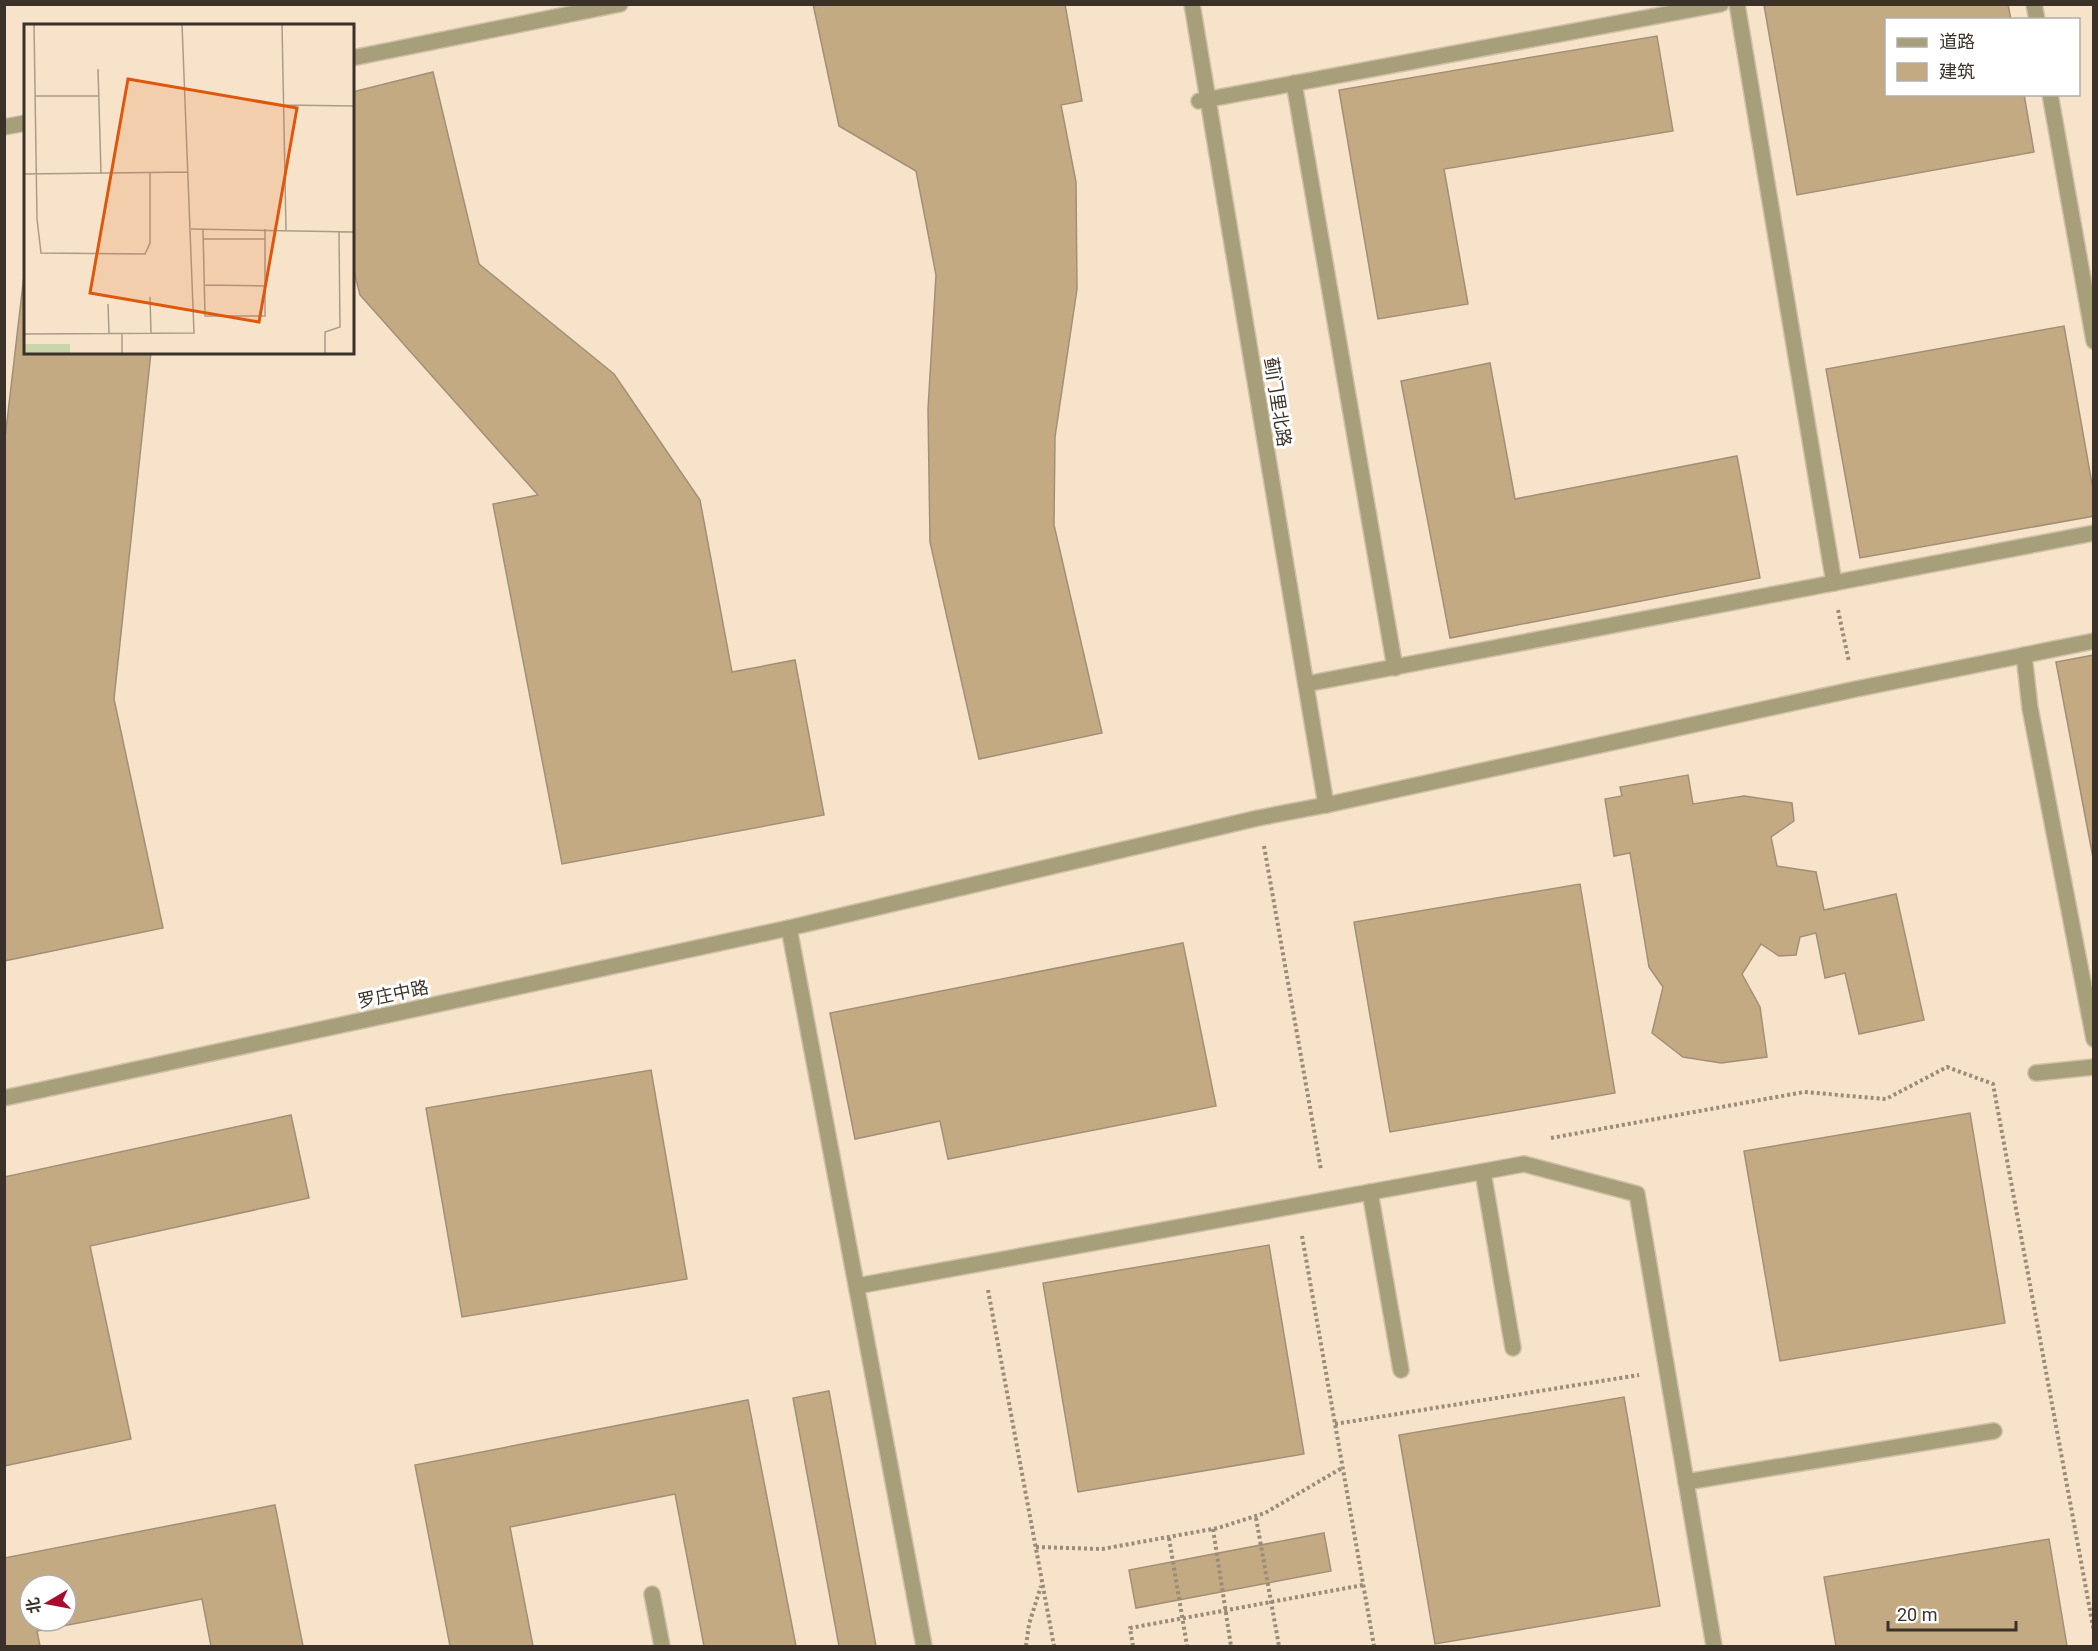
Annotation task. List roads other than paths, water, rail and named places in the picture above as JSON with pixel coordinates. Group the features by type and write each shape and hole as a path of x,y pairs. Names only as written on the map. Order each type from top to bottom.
{"street":[{"path":"354,58 620,4"},
{"name":"蓟门里北路","path":"1192,4 1326,805"},
{"path":"1199,101 1721,4"},
{"path":"1737,4 1834,583"},
{"path":"1294,83 1395,668"},
{"path":"2050,96 2094,340"},
{"path":"4,127 24,123"},
{"path":"1306,684 2094,533"},
{"name":"罗庄中路","path":"4,1098 789,928 1258,818 1856,689 2094,641"},
{"path":"2024,655 2030,708 2094,1039"},
{"path":"789,928 924,1647"},
{"path":"2036,1073 2094,1067"},
{"path":"857,1286 1524,1164 1637,1194 1714,1647"},
{"path":"1483,1172 1513,1348"},
{"path":"1370,1192 1401,1370"},
{"path":"1686,1482 1994,1431"},
{"path":"652,1594 662,1647"}]}
